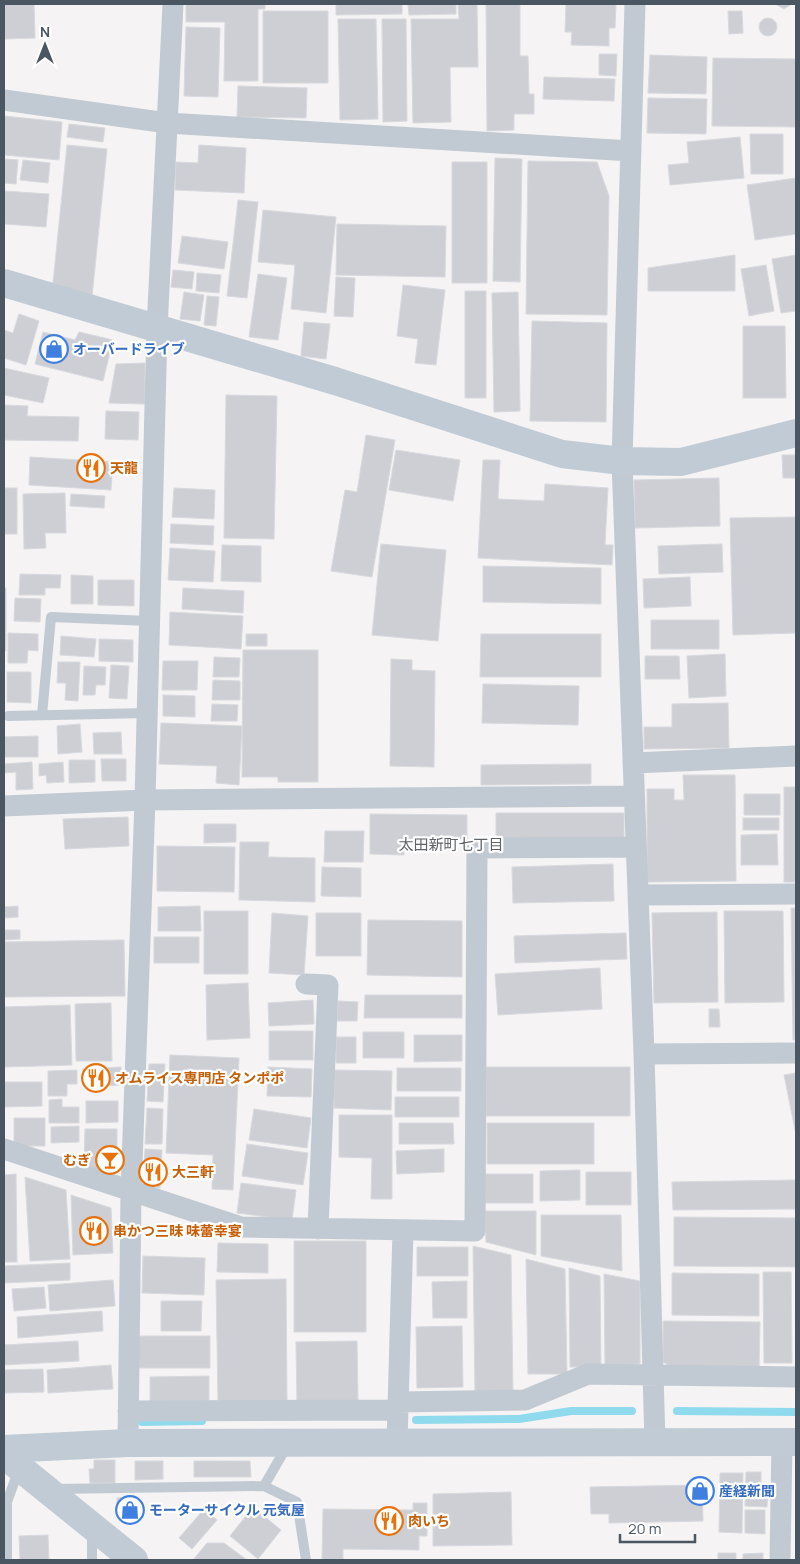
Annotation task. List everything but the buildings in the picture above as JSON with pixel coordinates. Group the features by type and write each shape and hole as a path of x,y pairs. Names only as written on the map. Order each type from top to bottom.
{"street":[{"path":"128,1444 131,1192 145,800 157,329 173,4"},
{"path":"635,4 622,461 644,1054 655,1443"},
{"path":"4,100 167,123 630,151"},
{"path":"4,283 335,381 562,454 622,461 681,462 796,433"},
{"path":"633,763 796,756"},
{"path":"4,806 145,800 634,796"},
{"path":"4,1149 241,1227 475,1231 477,848 636,847"},
{"path":"638,895 796,894"},
{"path":"306,984 328,984 318,1229"},
{"path":"644,1054 796,1053"},
{"path":"397,1443 402,1230"},
{"path":"128,1411 398,1406 525,1400 588,1374 796,1377"},
{"path":"9,1457 128,1444 789,1442 780,1560"},
{"path":"9,1457 44,1489 134,1560"}],"lane":[{"path":"42,715 51,617 149,621"},
{"path":"8,716 147,713"},
{"path":"264,1486 288,1444"},
{"path":"7,1560 9,1457"},
{"path":"44,1489 264,1486 297,1502 306,1560"},
{"path":"92,1527 92,1560"}],"waterway":[{"path":"416,1420 519,1419 571,1411 632,1411"},
{"path":"677,1411 796,1412"},
{"path":"142,1422 202,1421"}],"place":[{"name":"オーバードライブ","path":"54,349"},
{"name":"天龍","path":"91,468"},
{"name":"オムライス専門店 タンポポ","path":"96,1078"},
{"name":"むぎ","path":"110,1160"},
{"name":"大三軒","path":"153,1172"},
{"name":"串かつ三昧 味蕾幸宴","path":"94,1231"},
{"name":"産経新聞","path":"700,1491"},
{"name":"モーターサイクル 元気屋","path":"130,1510"},
{"name":"肉いち","path":"389,1521"}],"district":[{"name":"太田新町七丁目","path":"451,845"}]}
